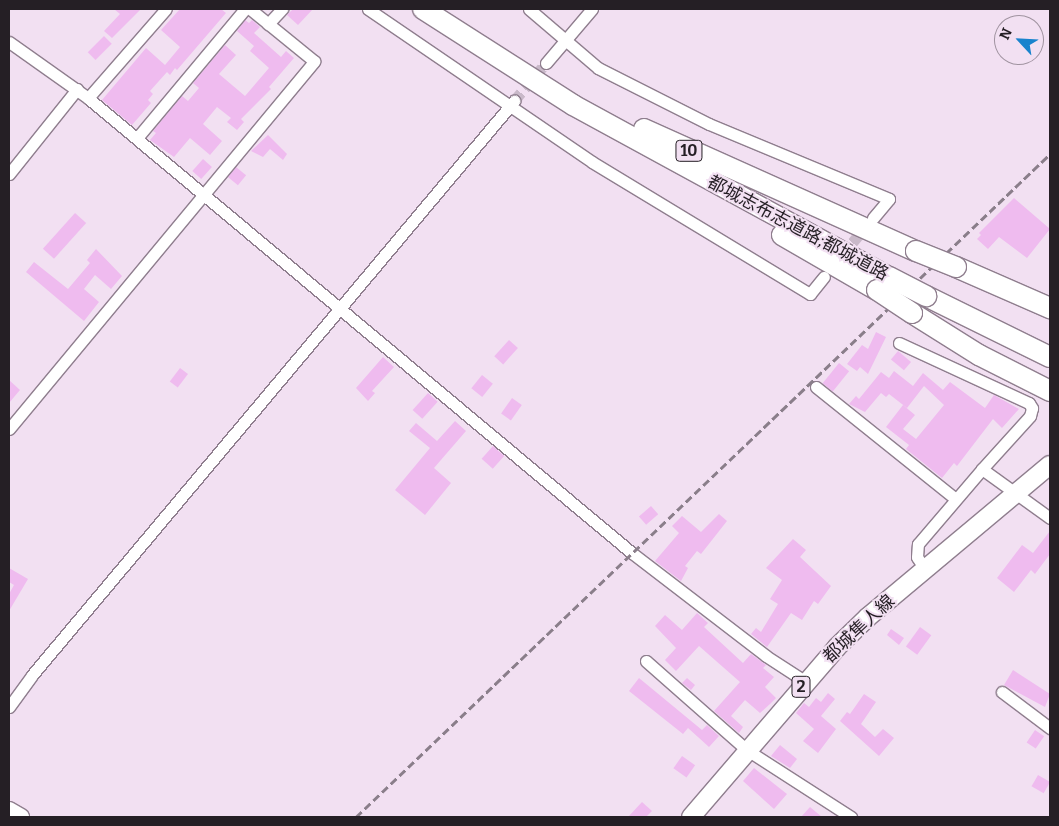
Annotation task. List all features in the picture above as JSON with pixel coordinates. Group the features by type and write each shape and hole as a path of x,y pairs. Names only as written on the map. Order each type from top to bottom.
{"highway":[{"name":"都城志布志道路;都城道路","path":"423,9 573,105 703,177 716,197 883,283 926,296 1050,357"},
{"name":"10","path":"466,38 663,139 1050,308"},
{"name":"10","path":"883,283 912,313 979,355 1050,391"}],"main road":[{"name":"都城隼人線","path":"691,817 806,682 868,618 1050,465"}],"street":[{"path":"88,98 166,9"},
{"path":"136,138 245,9"},
{"path":"9,429 314,60 250,9"},
{"path":"268,24 282,9"},
{"path":"368,9 512,104 600,167 810,294 824,277"},
{"path":"529,9 598,68 709,124 889,199 873,218"},
{"path":"546,63 592,9"},
{"path":"9,42 88,98 632,553 766,656 806,682"},
{"path":"9,174 77,89"},
{"path":"9,707 512,104"},
{"path":"899,343 1029,404 1032,408 1030,416 918,544 917,557 924,569"},
{"path":"816,387 956,499"},
{"path":"982,469 1018,493 1050,518"},
{"path":"646,661 747,750 851,817"},
{"path":"1002,692 1050,728"},
{"path":"9,810 21,817"}],"building":[{"path":"114,9 141,9 112,38 104,31 120,14"},
{"path":"180,9 221,9 226,13 177,70 175,68 170,75 167,72 150,91 153,94 148,100 151,103 132,125 102,100 146,48 165,65 180,47 161,30"},
{"path":"293,9 313,9 298,25 287,15"},
{"path":"245,20 249,23 252,20 260,27 254,33 281,57 286,51 294,58 269,87 271,89 241,119 244,122 237,130 227,122 231,118 217,107 203,124 222,141 210,155 190,138 174,157 150,140 156,133 153,131 182,96 188,101 199,88 193,83 225,45 236,55 219,74 245,96 269,68 250,51 254,46 237,31"},
{"path":"104,36 112,44 96,60 88,52"},
{"path":"268,135 287,154 283,160 270,149 263,157 251,151"},
{"path":"203,159 212,167 201,179 192,171"},
{"path":"236,167 246,175 238,185 228,177"},
{"path":"1014,198 1050,229 1027,258 999,237 988,249 977,239 981,235 979,233"},
{"path":"75,213 86,223 54,259 43,249"},
{"path":"96,249 122,276 111,289 95,275 84,289 99,302 84,321 26,272 34,262 68,289 90,263 87,260"},
{"path":"876,332 886,337 868,374 860,367 857,371 847,364 862,345 868,349"},
{"path":"509,340 518,348 503,364 494,356"},
{"path":"898,351 911,362 904,370 891,359"},
{"path":"383,357 394,367 372,391 375,393 368,401 356,388"},
{"path":"839,363 849,371 833,391 823,383"},
{"path":"180,368 188,374 178,388 170,382"},
{"path":"894,371 913,386 923,373 943,390 950,382 985,408 994,395 1019,409 1002,428 993,419 957,466 954,463 942,478 906,449 909,445 886,427 903,405 915,415 903,429 916,439 944,405 924,386 907,408 889,394 886,397 881,393 865,412 849,404 856,396 859,399 881,372 889,378"},
{"path":"482,375 493,384 482,397 471,388"},
{"path":"9,380 20,390 9,403"},
{"path":"428,393 438,402 422,419 413,410"},
{"path":"512,398 522,405 511,420 501,414"},
{"path":"455,421 466,431 434,468 451,483 425,515 395,490 430,448 409,431 416,423 437,441"},
{"path":"493,446 504,456 493,469 482,459"},
{"path":"651,506 658,514 646,525 639,516"},
{"path":"719,514 727,521 701,554 697,551 685,566 688,568 681,581 655,561 679,533 672,526 682,516 701,532"},
{"path":"1050,531 1050,554 1035,574 1031,570 1014,592 997,578 1022,545 1033,553"},
{"path":"793,539 806,550 800,557 831,586 818,604 814,601 802,620 791,613 767,647 751,634 756,628 761,632 778,604 770,599 782,580 766,568"},
{"path":"9,568 28,579 9,611 9,594 14,585 9,582"},
{"path":"697,613 708,623 704,627 743,663 751,654 766,665 763,668 774,677 765,687 776,698 770,704 760,713 745,700 731,716 743,727 739,733 714,711 740,682 699,646 676,671 665,660 676,648 655,626 665,615 682,630"},
{"path":"920,627 931,635 917,655 906,646"},
{"path":"891,629 904,638 899,645 887,635"},
{"path":"1013,670 1050,694 1045,707 1004,685"},
{"path":"639,678 702,730 707,725 719,736 709,747 688,728 683,734 629,691"},
{"path":"687,678 695,685 691,690 682,683"},
{"path":"828,693 835,699 821,716 836,729 818,753 803,741 814,729 796,713 804,703 809,707 816,698 821,702"},
{"path":"864,694 876,702 861,724 875,737 883,729 894,738 879,756 840,721 847,712 850,714"},
{"path":"1035,730 1044,736 1036,749 1027,742"},
{"path":"780,745 797,759 790,768 771,756"},
{"path":"682,756 695,765 687,777 673,768"},
{"path":"754,768 787,794 774,809 743,781"},
{"path":"1038,775 1050,782 1044,793 1032,786"},
{"path":"642,802 652,811 646,817 628,817"},
{"path":"810,807 822,817 801,817"}],"tunnel":[{"path":"514,101 546,63"},
{"path":"842,255 867,225"}],"railway":[{"path":"356,817 1050,154"}]}
